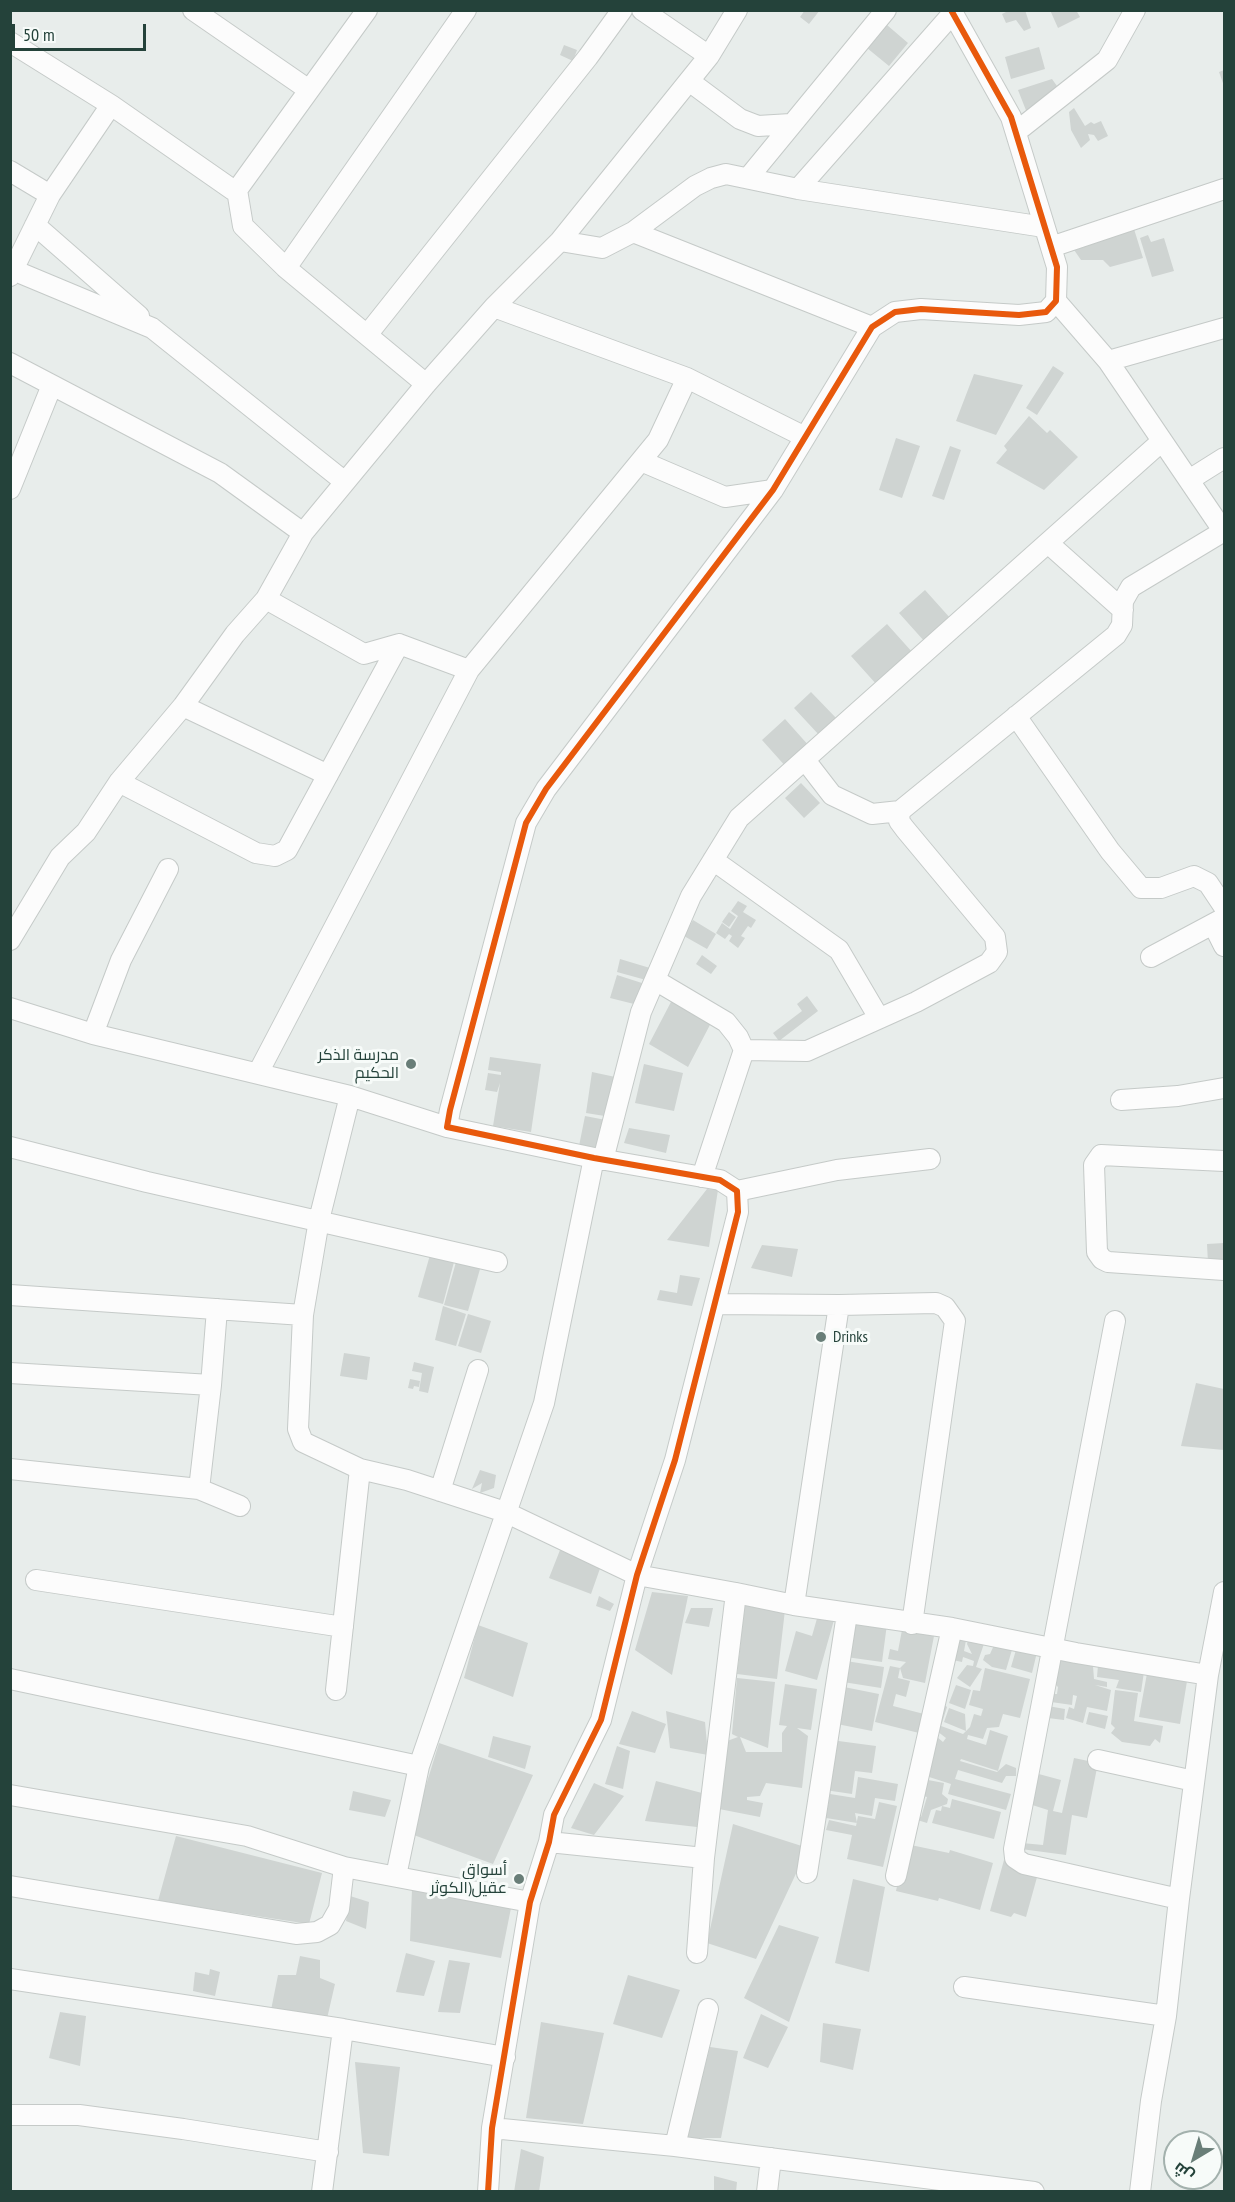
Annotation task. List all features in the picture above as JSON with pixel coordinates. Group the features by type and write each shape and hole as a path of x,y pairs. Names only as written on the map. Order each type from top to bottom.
{"street":[{"path":"193,10 309,90"},
{"path":"367,10 237,190 243,226 286,268 426,384"},
{"path":"286,268 466,10"},
{"path":"367,335 588,57 622,10"},
{"path":"642,10 709,56"},
{"path":"13,933 60,857 86,832 119,782 183,706 235,634 266,599 303,532 426,384 494,308 560,241 709,56 737,10"},
{"path":"748,178 886,10"},
{"path":"1016,132 1107,60 1135,10"},
{"path":"447,1127 526,823 546,789 773,490 872,327 895,312 921,309 1019,315 1046,312 1056,301 1057,267 1011,117 952,12 798,189"},
{"path":"10,42 111,105 237,190"},
{"path":"689,81 740,119 749,123 758,126 791,124"},
{"path":"111,105 50,195 12,273 152,328"},
{"path":"10,171 50,195"},
{"path":"560,241 602,248 633,232 695,186 726,174 798,189 1044,227"},
{"path":"1051,247 1224,189"},
{"path":"35,225 152,328 345,482"},
{"path":"633,232 872,327"},
{"path":"805,760 832,795 872,814 900,811 1116,635 1122,625 1123,601 1131,587 1224,531 1108,361 1056,301"},
{"path":"494,308 687,378 805,437"},
{"path":"1108,361 1224,328"},
{"path":"10,363 220,474 303,532"},
{"path":"258,1073 469,670 658,440 687,378"},
{"path":"10,489 52,385"},
{"path":"396,1876 420,1766 544,1403 598,1159 641,1012 691,896 740,818 1162,441"},
{"path":"1188,480 1224,458"},
{"path":"641,461 725,497 773,490"},
{"path":"1048,543 1123,610"},
{"path":"266,599 364,654 399,644 469,670"},
{"path":"119,782 256,853 275,856 286,850 399,644"},
{"path":"183,706 328,775"},
{"path":"1016,716 1110,851 1141,888 1161,888 1194,876 1208,883 1224,907"},
{"path":"744,1050 807,1051 916,1002 989,963 997,952 995,937 905,829 899,821 900,811"},
{"path":"714,860 839,950 879,1018"},
{"path":"93,1034 121,960 168,869"},
{"path":"1151,957 1219,921 1224,946"},
{"path":"655,980 726,1022 738,1037 744,1050 702,1177"},
{"path":"10,1008 93,1034 350,1096 447,1127 598,1159 720,1180 737,1191 837,1170 930,1159"},
{"path":"1121,1100 1178,1096 1224,1088"},
{"path":"350,1096 319,1220 303,1315 298,1429 303,1442 360,1469 406,1480 505,1512 637,1575 794,1605 912,1624 952,1628 1208,1675"},
{"path":"10,1147 147,1182 498,1262"},
{"path":"1224,1161 1101,1155 1094,1165 1097,1252 1102,1259 1107,1262 1224,1270"},
{"path":"488,2192 492,2128 531,1902 549,1842 554,1815 601,1720 637,1575 675,1460 738,1212 737,1191"},
{"path":"10,1295 303,1315"},
{"path":"715,1304 936,1303 945,1307 955,1321 912,1624"},
{"path":"794,1605 839,1305"},
{"path":"199,1489 217,1309"},
{"path":"1115,1321 1014,1849 1015,1858 1024,1864 1179,1899"},
{"path":"441,1491 478,1370"},
{"path":"10,1373 211,1385"},
{"path":"10,1469 199,1489 240,1506"},
{"path":"336,1690 360,1469"},
{"path":"36,1580 343,1627"},
{"path":"697,1953 704,1858 736,1593"},
{"path":"1140,2192 1151,2101 1166,2016 1208,1675 1224,1593"},
{"path":"807,1873 848,1614"},
{"path":"896,1876 952,1628"},
{"path":"10,1679 420,1766"},
{"path":"1098,1760 1194,1781"},
{"path":"10,1795 248,1836 344,1867 531,1902"},
{"path":"549,1842 704,1858"},
{"path":"10,1886 296,1934 317,1932 330,1925 339,1909 344,1867"},
{"path":"10,1979 343,2029 505,2057"},
{"path":"964,1987 1166,2016"},
{"path":"675,2146 708,2010"},
{"path":"322,2192 343,2029"},
{"path":"10,2115 79,2115 328,2152"},
{"path":"492,2128 675,2146 1034,2192"},
{"path":"767,2192 771,2158"}],"building":[{"path":"805,10 820,10 809,24 800,17"},
{"path":"1010,10 1025,10 1031,28 1024,31 1016,20 1006,23 1002,14"},
{"path":"1050,10 1076,10 1080,17 1058,28"},
{"path":"887,25 908,43 889,66 867,48"},
{"path":"564,45 577,50 573,61 560,55"},
{"path":"1039,47 1045,69 1011,79 1005,57"},
{"path":"1224,70 1224,86 1219,72"},
{"path":"1052,79 1062,93 1029,118 1018,90"},
{"path":"1074,108 1085,126 1091,122 1094,124 1101,121 1108,136 1098,141 1094,135 1088,134 1090,140 1081,148 1071,130 1069,112"},
{"path":"1134,229 1143,258 1110,267 1103,260 1081,260 1072,247"},
{"path":"1148,235 1151,242 1164,238 1174,271 1152,277 1140,238"},
{"path":"1053,366 1064,373 1037,415 1026,408"},
{"path":"974,374 1023,385 996,435 956,421"},
{"path":"1029,416 1047,433 1050,430 1078,457 1044,490 996,463 1007,450 1004,446"},
{"path":"896,438 920,446 902,498 879,490"},
{"path":"950,446 961,450 944,500 932,496"},
{"path":"925,590 951,619 925,642 899,613"},
{"path":"887,624 913,653 877,685 851,656"},
{"path":"811,692 838,720 820,736 794,708"},
{"path":"785,719 810,747 787,768 762,740"},
{"path":"801,783 820,803 804,818 785,798"},
{"path":"738,901 747,906 743,912 756,920 751,928 748,926 741,936 745,938 738,948 729,941 732,936 729,934 725,939 716,933 722,923 730,929 738,916 731,911"},
{"path":"729,912 736,917 729,927 722,922"},
{"path":"693,920 716,934 707,949 684,936"},
{"path":"702,955 717,966 711,974 696,964"},
{"path":"620,959 650,968 646,980 617,972"},
{"path":"617,975 645,984 638,1005 610,998"},
{"path":"807,996 818,1011 779,1041 773,1033 802,1011 797,1004"},
{"path":"672,1000 712,1021 688,1067 649,1044"},
{"path":"490,1057 541,1064 531,1132 493,1126 500,1083 497,1092 485,1090 488,1073 501,1075 501,1072 488,1070"},
{"path":"644,1064 683,1073 674,1111 635,1103"},
{"path":"592,1072 620,1078 611,1117 586,1113"},
{"path":"585,1116 611,1121 605,1150 579,1146"},
{"path":"629,1128 670,1135 666,1153 624,1143"},
{"path":"707,1189 718,1190 709,1247 667,1240"},
{"path":"1224,1243 1224,1263 1208,1263 1207,1244"},
{"path":"762,1245 798,1249 792,1277 751,1268"},
{"path":"430,1255 454,1262 443,1304 418,1297"},
{"path":"456,1262 480,1269 468,1311 444,1305"},
{"path":"680,1275 700,1278 692,1306 657,1300 660,1290 677,1293"},
{"path":"443,1306 466,1314 456,1346 435,1340"},
{"path":"468,1314 491,1321 481,1353 458,1346"},
{"path":"344,1353 370,1357 367,1380 340,1376"},
{"path":"414,1362 434,1367 428,1393 419,1391 422,1373 412,1371"},
{"path":"410,1379 420,1381 419,1387 408,1388"},
{"path":"1196,1383 1224,1389 1224,1450 1181,1446"},
{"path":"480,1470 496,1475 494,1488 480,1493 482,1483 472,1489"},
{"path":"562,1545 603,1560 591,1594 549,1578"},
{"path":"652,1592 688,1596 672,1675 635,1650"},
{"path":"599,1596 614,1604 610,1611 596,1606"},
{"path":"745,1605 785,1610 777,1679 737,1674"},
{"path":"691,1608 713,1608 709,1627 685,1623"},
{"path":"818,1615 834,1620 817,1680 785,1671 796,1631 812,1636"},
{"path":"851,1619 887,1624 882,1662 846,1657"},
{"path":"478,1625 528,1643 513,1697 464,1678"},
{"path":"902,1630 934,1636 925,1683 903,1678 900,1668 906,1662 888,1659 890,1649 898,1651"},
{"path":"954,1632 967,1635 964,1651 972,1654 967,1644 970,1633 986,1638 976,1667 982,1669 970,1687 957,1678 967,1665 973,1666 974,1661 963,1657 962,1662 948,1659"},
{"path":"995,1643 1014,1643 1006,1670 992,1667 983,1660 985,1655 990,1654"},
{"path":"1018,1643 1038,1648 1032,1673 1011,1667"},
{"path":"1052,1657 1093,1666 1094,1679 1107,1682 1107,1687 1095,1685 1111,1690 1107,1711 1087,1707 1083,1723 1066,1718 1069,1707 1074,1709 1077,1696 1073,1695 1072,1705 1051,1702 1052,1694 1057,1694 1058,1687 1049,1678"},
{"path":"846,1661 884,1667 881,1688 843,1682"},
{"path":"1098,1665 1145,1665 1141,1692 1116,1688 1119,1680 1097,1677"},
{"path":"890,1666 900,1668 898,1678 910,1681 906,1697 896,1694 893,1706 924,1714 919,1733 875,1722"},
{"path":"985,1668 1030,1679 1020,1718 1003,1714 999,1727 987,1728 983,1739 968,1735 967,1739 986,1745 990,1730 1008,1736 998,1771 961,1759 960,1761 997,1772 1006,1764 1016,1768 1016,1776 1006,1776 1002,1783 958,1770 955,1779 1011,1794 1006,1810 948,1794 951,1784 926,1776 937,1737 943,1742 946,1738 933,1728 937,1698 947,1707 941,1726 963,1734 970,1727 974,1714 981,1716 983,1709 969,1705 973,1690 980,1691"},
{"path":"1148,1668 1188,1675 1180,1724 1139,1717"},
{"path":"737,1678 775,1682 768,1748 740,1737 746,1752 782,1752 782,1733 787,1726 779,1725 785,1684 817,1689 811,1730 797,1728 808,1736 802,1788 766,1783 760,1796 747,1797 747,1800 763,1803 760,1817 714,1808 727,1741 738,1737 732,1734"},
{"path":"956,1685 971,1690 965,1709 949,1703"},
{"path":"839,1686 879,1694 872,1731 832,1723"},
{"path":"1115,1690 1138,1693 1134,1721 1163,1726 1160,1743 1155,1739 1150,1746 1122,1742 1111,1733 1115,1728 1111,1724"},
{"path":"1042,1705 1065,1709 1064,1720 1040,1717"},
{"path":"949,1708 965,1714 966,1731 944,1722"},
{"path":"632,1711 666,1724 655,1753 619,1744"},
{"path":"666,1711 705,1722 708,1755 670,1748"},
{"path":"1089,1712 1108,1716 1105,1729 1086,1724"},
{"path":"493,1736 531,1746 525,1769 488,1757"},
{"path":"831,1740 876,1746 872,1773 855,1771 852,1794 825,1790"},
{"path":"439,1743 533,1775 493,1864 411,1834"},
{"path":"617,1746 630,1751 623,1789 605,1784"},
{"path":"1074,1758 1098,1763 1087,1818 1072,1815 1066,1855 1021,1849 1022,1843 1043,1845 1048,1810 1026,1803 1035,1773 1061,1780 1053,1811 1062,1813"},
{"path":"858,1777 898,1784 895,1801 875,1798 872,1816 855,1813 857,1823 826,1818 830,1794 855,1798"},
{"path":"928,1780 944,1783 942,1794 948,1799 947,1804 931,1810 927,1823 911,1818 912,1814 921,1817 927,1797 916,1794 918,1783"},
{"path":"656,1781 702,1793 697,1827 645,1821"},
{"path":"594,1783 624,1796 594,1835 571,1828"},
{"path":"353,1791 391,1800 385,1817 349,1810"},
{"path":"952,1799 1001,1812 994,1839 932,1823 936,1810 941,1811 942,1806 950,1808"},
{"path":"879,1802 897,1806 883,1867 847,1859 852,1835 826,1830 829,1820 856,1826 858,1816 875,1819"},
{"path":"733,1824 808,1848 756,1959 707,1943"},
{"path":"176,1836 322,1873 309,1924 158,1901"},
{"path":"906,1844 949,1853 950,1850 993,1863 980,1910 939,1898 938,1901 896,1891"},
{"path":"1004,1860 1039,1870 1026,1917 1014,1913 1011,1917 990,1911"},
{"path":"853,1879 885,1887 869,1972 835,1963"},
{"path":"412,1889 511,1908 501,1958 410,1941"},
{"path":"350,1896 369,1902 366,1929 346,1921"},
{"path":"779,1925 819,1937 789,2022 744,1998"},
{"path":"406,1953 435,1961 424,1996 396,1992"},
{"path":"300,1956 320,1960 320,1978 335,1984 326,2023 271,2010 278,1975 296,1975"},
{"path":"449,1960 470,1963 460,2013 438,2012"},
{"path":"210,1969 220,1972 215,1996 193,1991 195,1972 209,1975"},
{"path":"628,1975 680,1990 662,2038 613,2024"},
{"path":"60,2012 86,2016 80,2066 49,2058"},
{"path":"761,2014 788,2027 768,2068 743,2058"},
{"path":"541,2022 604,2033 583,2124 526,2118"},
{"path":"823,2023 861,2029 853,2070 820,2062"},
{"path":"710,2047 738,2051 721,2138 686,2138"},
{"path":"355,2062 400,2067 389,2156 363,2153"},
{"path":"521,2149 544,2157 539,2192 514,2192"},
{"path":"714,2176 737,2182 736,2192 714,2192"}],"cycle path":[{"path":"488,2192 492,2128 530,1902 549,1842 554,1815 601,1720 637,1575 675,1460 738,1212 737,1191 720,1180 594,1158 447,1127 450,1110 526,823 546,789 773,490 872,327 895,312 921,309 1019,315 1046,312 1056,301 1057,267 1011,117 951,10"}],"place":[{"name":"مدرسة الذكر الحكيم","path":"411,1064"},
{"name":"Drinks","path":"821,1337"},
{"name":"أسواق عقيل(الكوثر","path":"519,1879"}]}
